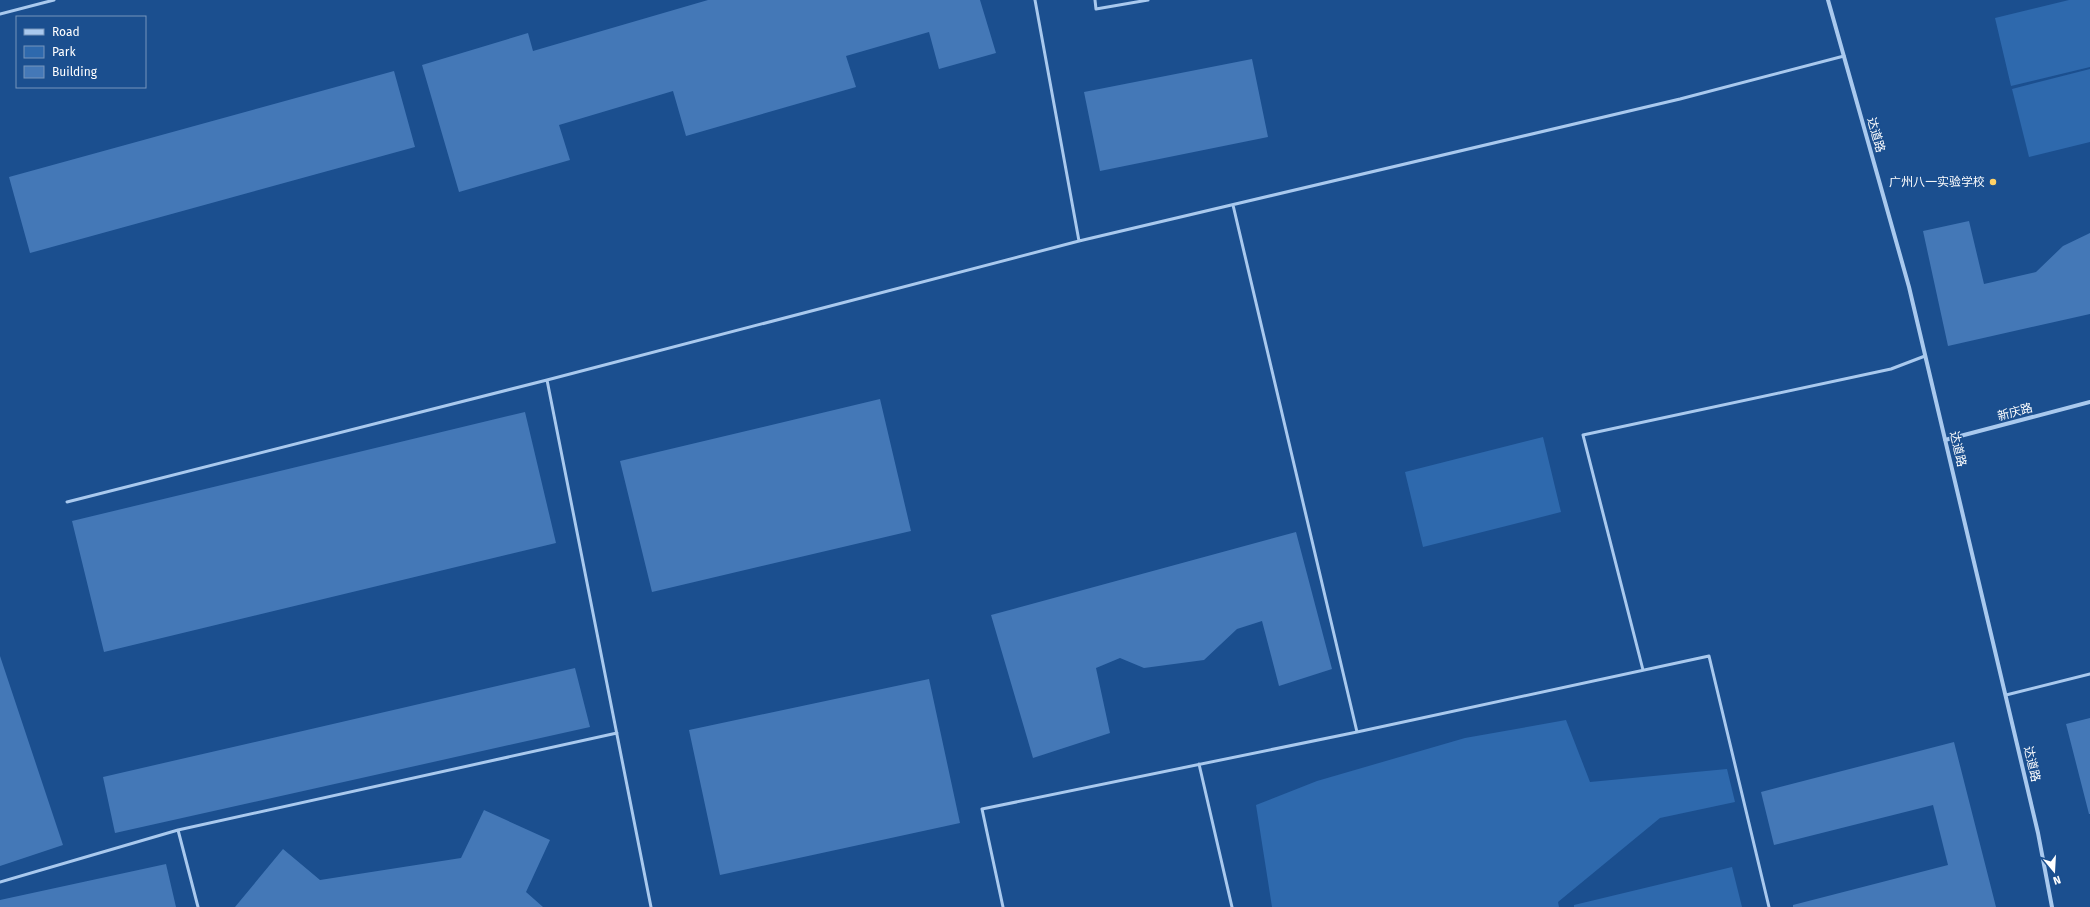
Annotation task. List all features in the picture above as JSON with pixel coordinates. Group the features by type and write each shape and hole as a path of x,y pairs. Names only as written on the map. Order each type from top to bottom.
{"street":[{"name":"达道路","path":"1828,0 1909,287 2038,833 2052,907"},
{"name":"新庆路","path":"1945,440 2090,402"}],"lane":[{"path":"0,14 54,0"},
{"path":"1035,0 1079,241"},
{"path":"1095,0 1096,9 1148,0"},
{"path":"67,502 547,380 1079,241 1672,101 1844,56"},
{"path":"1233,204 1357,732"},
{"path":"1643,670 1583,435 1891,369 1926,356"},
{"path":"547,380 651,907"},
{"path":"1003,907 982,809 1357,732 1709,656 1769,907"},
{"path":"2006,695 2090,674"},
{"path":"0,882 178,830 617,733"},
{"path":"1199,764 1232,907"},
{"path":"178,830 198,907"}],"green space":[{"path":"2069,0 2090,0 2090,67 2011,86 1995,18"},
{"path":"2090,69 2090,142 2029,157 2012,89"},
{"path":"1543,437 1561,512 1423,547 1405,472"},
{"path":"1566,720 1590,782 1727,769 1735,802 1660,818 1558,902 1559,907 1272,907 1256,805 1317,781 1465,738"},
{"path":"1732,867 1742,907 1574,907 1574,905"}],"building":[{"path":"708,0 980,0 996,53 939,69 929,32 846,56 856,87 686,136 673,91 559,125 570,160 459,192 422,65 528,33 533,51"},
{"path":"1252,59 1268,137 1100,171 1084,92"},
{"path":"394,71 415,147 30,253 9,177"},
{"path":"1969,221 1984,284 2036,272 2063,246 2090,233 2090,314 1948,346 1923,231"},
{"path":"880,399 911,531 652,592 620,461"},
{"path":"525,412 556,543 104,652 72,521"},
{"path":"1296,532 1332,669 1279,686 1262,621 1237,629 1204,660 1144,668 1120,658 1096,668 1110,733 1033,758 991,615"},
{"path":"0,656 63,845 0,866"},
{"path":"575,668 590,727 115,833 103,777"},
{"path":"929,679 960,823 720,875 689,730"},
{"path":"2090,718 2090,814 2089,814 2066,724"},
{"path":"1954,742 1996,907 1793,907 1793,905 1948,865 1933,805 1774,845 1761,792"},
{"path":"484,810 550,840 526,892 543,907 235,907 283,849 320,880 461,858"},
{"path":"166,864 176,907 0,907 0,900"}],"place":[{"name":"广州八一实验学校","path":"1993,182"}]}
